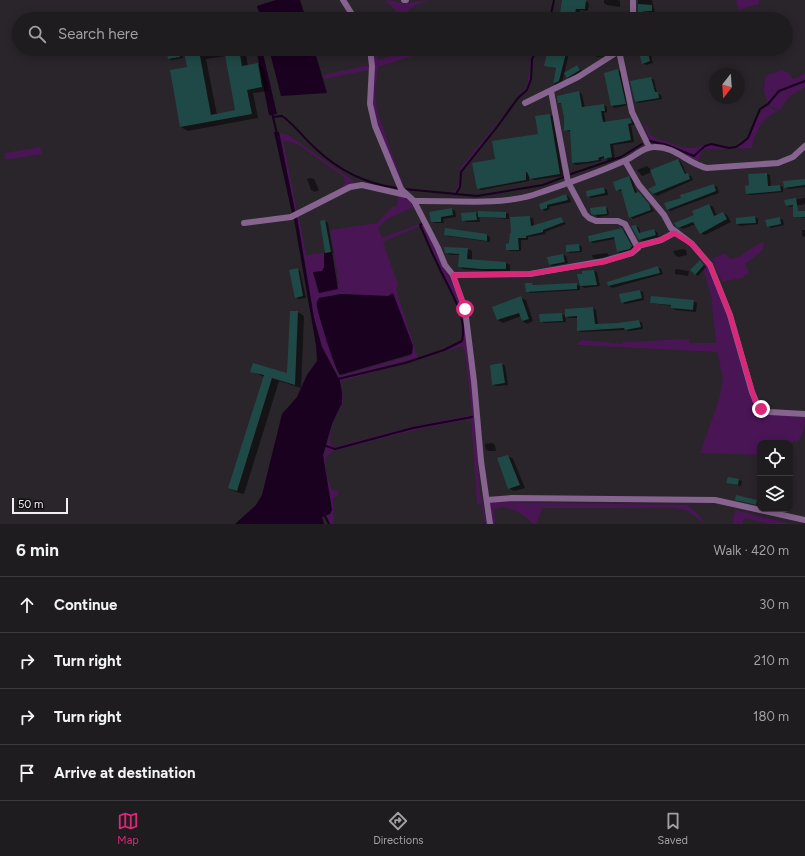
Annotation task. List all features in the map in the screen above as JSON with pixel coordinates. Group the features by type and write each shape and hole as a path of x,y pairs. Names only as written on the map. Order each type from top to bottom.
{"street":[{"path":"343,0 351,12"},
{"path":"633,0 633,12"},
{"path":"371,56 372,66 370,104 373,119 401,189 414,201 445,265 453,275 463,301 467,318 481,461 490,524"},
{"path":"525,102 550,91 610,56"},
{"path":"621,56 632,112 649,147"},
{"path":"550,91 568,182 589,218 625,224 638,246"},
{"path":"414,201 509,201 568,182 625,161 649,147 659,147 670,150 698,165 707,168 778,163 793,157 805,146"},
{"path":"625,161 639,185 664,215 674,233 692,244 710,265 730,315 752,392 758,406 769,412 805,414"},
{"path":"244,223 291,217 350,187 362,185 408,196"},
{"path":"453,275 530,274 604,262 632,253 638,246 661,240 674,233"},
{"path":"487,500 512,498 716,500 805,520"}],"shaded area":[{"path":"276,0 300,0 304,12 259,12 257,6"},
{"path":"385,0 413,3 430,0 414,6 408,12 397,12"},
{"path":"736,0 759,0 759,4 738,10"},
{"path":"257,56 264,56 277,114 269,115"},
{"path":"271,56 316,56 327,93 281,96"},
{"path":"372,56 377,56 378,60 391,56 413,56 378,67 375,93 377,111 404,187 401,187 376,122 372,98"},
{"path":"534,56 530,79 526,90 518,97 527,86 531,58"},
{"path":"369,65 369,70 324,79 323,75"},
{"path":"781,70 788,72 793,79 805,73 805,80 779,91 768,103 764,92 765,76"},
{"path":"805,82 805,87 790,96 779,111 768,104 779,92"},
{"path":"513,103 460,172 461,167"},
{"path":"768,105 778,112 768,117 760,126 752,148 704,150 698,161 650,141 667,145 694,156 704,147 710,145 728,148 737,147 747,140 763,109"},
{"path":"644,125 647,126 649,133 653,137 682,147 693,148 705,145 694,155 667,144 650,140"},
{"path":"274,132 279,132 295,211 292,213"},
{"path":"279,132 290,136 355,182 338,190 345,183 344,177 299,145 283,140 297,211 295,211"},
{"path":"40,147 42,154 6,160 4,153"},
{"path":"460,173 458,191 456,193 451,192 457,189"},
{"path":"398,194 406,198 414,205 412,208 389,218 378,228 382,238 419,224 420,226 383,242 398,285 396,289 418,358 339,378 322,347 314,318 297,217 299,216 306,255 324,253 324,267 322,272 313,273 319,293 339,284 330,230 377,223 392,207 397,206","holes":["341,294 388,296 393,294 408,335 410,356 343,375 338,373 317,308 319,298"]},
{"path":"297,217 314,318 322,347 340,381 342,393 342,403 332,424 323,455 332,510 330,514 322,517 324,524 235,524 256,505 262,495 282,414 297,397 307,375 317,361 316,345 294,219"},
{"path":"423,224 457,293 463,309 472,384 480,492 487,524 485,524 481,504 477,504 471,419 424,428 333,451 325,458 327,478 332,490 338,491 339,495 333,498 334,524 330,524 326,515 332,510 324,463 326,447 335,450 414,429 472,417 424,425 335,449 327,445 332,423 341,398 339,380 444,351 463,341 463,326 458,306 421,225","holes":["462,346 465,352 472,415 415,426 335,447 330,444 332,425 343,402 341,381 402,365"]},
{"path":"764,242 763,250 745,264 749,273 742,278 722,282 712,259 725,253 730,259 735,258"},
{"path":"332,252 338,289 319,293 313,272 322,271 324,267 324,253"},
{"path":"707,264 718,290 737,343 746,382 756,408 765,414 805,417 804,430 797,442 793,442 793,440 757,440 757,455 700,453 719,399 723,378 717,352 577,345 581,340 622,344 623,342 689,339 690,343 716,343 711,296 703,268"},
{"path":"393,293 413,346 412,354 340,375 331,354 318,313 317,301 319,298 341,294 388,296"},
{"path":"490,502 687,505 696,512 705,524 686,510 672,508 542,508 536,524 533,524 515,511 499,508 494,510 495,524 492,524"},
{"path":"735,510 787,524 769,524 744,518 743,524 732,524"}],"building":[{"path":"562,0 586,0 585,9 576,9 575,12 560,12"},
{"path":"638,4 652,5 652,11 638,12"},
{"path":"167,56 180,57 168,59"},
{"path":"185,56 200,56 211,115 235,110 225,56 240,56 242,66 258,63 262,87 247,90 252,114 180,127 170,70 187,67"},
{"path":"546,56 565,56 559,81 553,84 556,68 544,66"},
{"path":"640,56 649,56 650,61 642,64"},
{"path":"577,65 580,70 567,78 564,73"},
{"path":"618,69 626,104 611,106 604,73"},
{"path":"651,77 655,92 658,92 659,98 635,102 630,81"},
{"path":"579,91 582,107 604,104 605,111 601,111 603,122 630,118 632,123 628,124 631,140 610,144 612,157 604,159 604,156 598,158 599,160 572,163 570,130 564,131 564,117 561,103 558,103 557,96"},
{"path":"550,114 560,174 530,179 526,172 526,180 477,189 472,163 495,159 492,141 538,134 535,116"},
{"path":"678,159 685,174 688,173 690,179 653,194 648,189 656,185 650,170"},
{"path":"767,173 768,186 780,185 781,191 746,194 745,186 749,185 748,174"},
{"path":"629,176 635,193 639,192 649,204 651,210 629,218 621,189 616,191 613,182"},
{"path":"805,179 805,185 784,188 783,181"},
{"path":"714,184 716,191 667,210 664,203 681,198 680,195"},
{"path":"604,187 605,193 587,197 586,191"},
{"path":"566,194 568,200 547,205 547,208 541,210 539,204"},
{"path":"796,198 798,211 805,211 805,217 793,217 793,205 786,206 784,200"},
{"path":"709,204 714,216 723,212 727,219 700,234 693,222 678,228 674,223 694,215 692,211"},
{"path":"606,206 607,214 591,214 590,208"},
{"path":"452,208 453,215 441,217 441,222 431,222 429,212"},
{"path":"478,211 506,212 506,218 478,217"},
{"path":"476,212 477,220 462,221 461,213"},
{"path":"530,216 531,226 561,217 564,222 543,230 543,232 526,236 526,238 518,238 519,250 506,250 506,244 509,243 511,233 510,217"},
{"path":"755,216 756,223 736,224 736,218"},
{"path":"780,217 781,224 767,227 765,220"},
{"path":"325,220 331,252 325,253 320,221"},
{"path":"636,225 639,233 654,229 656,235 639,240 631,226"},
{"path":"445,228 487,234 487,241 444,235"},
{"path":"622,228 632,246 630,249 617,252 614,237 589,242 588,236"},
{"path":"579,244 580,251 566,252 566,245"},
{"path":"444,247 468,248 467,259 506,262 506,269 458,267 459,254 445,253"},
{"path":"563,254 565,262 549,265 547,257"},
{"path":"700,260 704,265 695,275 690,270"},
{"path":"658,266 660,273 608,286 607,282"},
{"path":"298,268 303,296 295,298 289,270"},
{"path":"594,270 597,285 580,286 577,274 582,274 582,271"},
{"path":"525,283 532,283 533,285 577,283 577,289 526,292"},
{"path":"640,290 642,298 621,303 619,294"},
{"path":"521,296 529,319 522,321 519,313 497,320 492,307"},
{"path":"651,296 694,300 693,310 671,308 671,305 650,303"},
{"path":"593,307 595,324 639,320 641,327 625,330 624,328 577,331 577,316 565,317 565,309"},
{"path":"290,311 298,311 295,385 272,378 237,491 228,488 264,375 250,372 253,363 287,373"},
{"path":"562,313 563,321 540,322 539,314"},
{"path":"502,363 505,383 492,385 490,365"},
{"path":"508,455 520,485 508,489 497,458"},
{"path":"728,477 739,479 738,485 726,483"},
{"path":"736,495 757,500 756,505 735,500"}],"waterway":[{"path":"551,12 554,0"},
{"path":"456,194 460,187 461,172 518,98 527,90 531,79 534,56"},
{"path":"650,141 667,145 694,156 705,146 711,144 729,148 736,147 748,138 760,109 768,104 779,91 805,81"},
{"path":"272,113 277,134"},
{"path":"273,117 282,116 285,118 324,156 353,175 375,183 397,188"},
{"path":"571,174 621,157 642,144"},
{"path":"404,189 477,196 543,185 564,177"},
{"path":"338,379 405,363 444,350 462,341 463,331 460,312 420,225 422,224"},
{"path":"326,446 335,449 413,428 472,417"},
{"path":"325,516 329,524"}],"route":[{"path":"465,309 453,275 530,274 604,262 632,253 638,248 638,246 661,240 674,233 692,244 710,265 730,315 755,401 761,409"}]}
